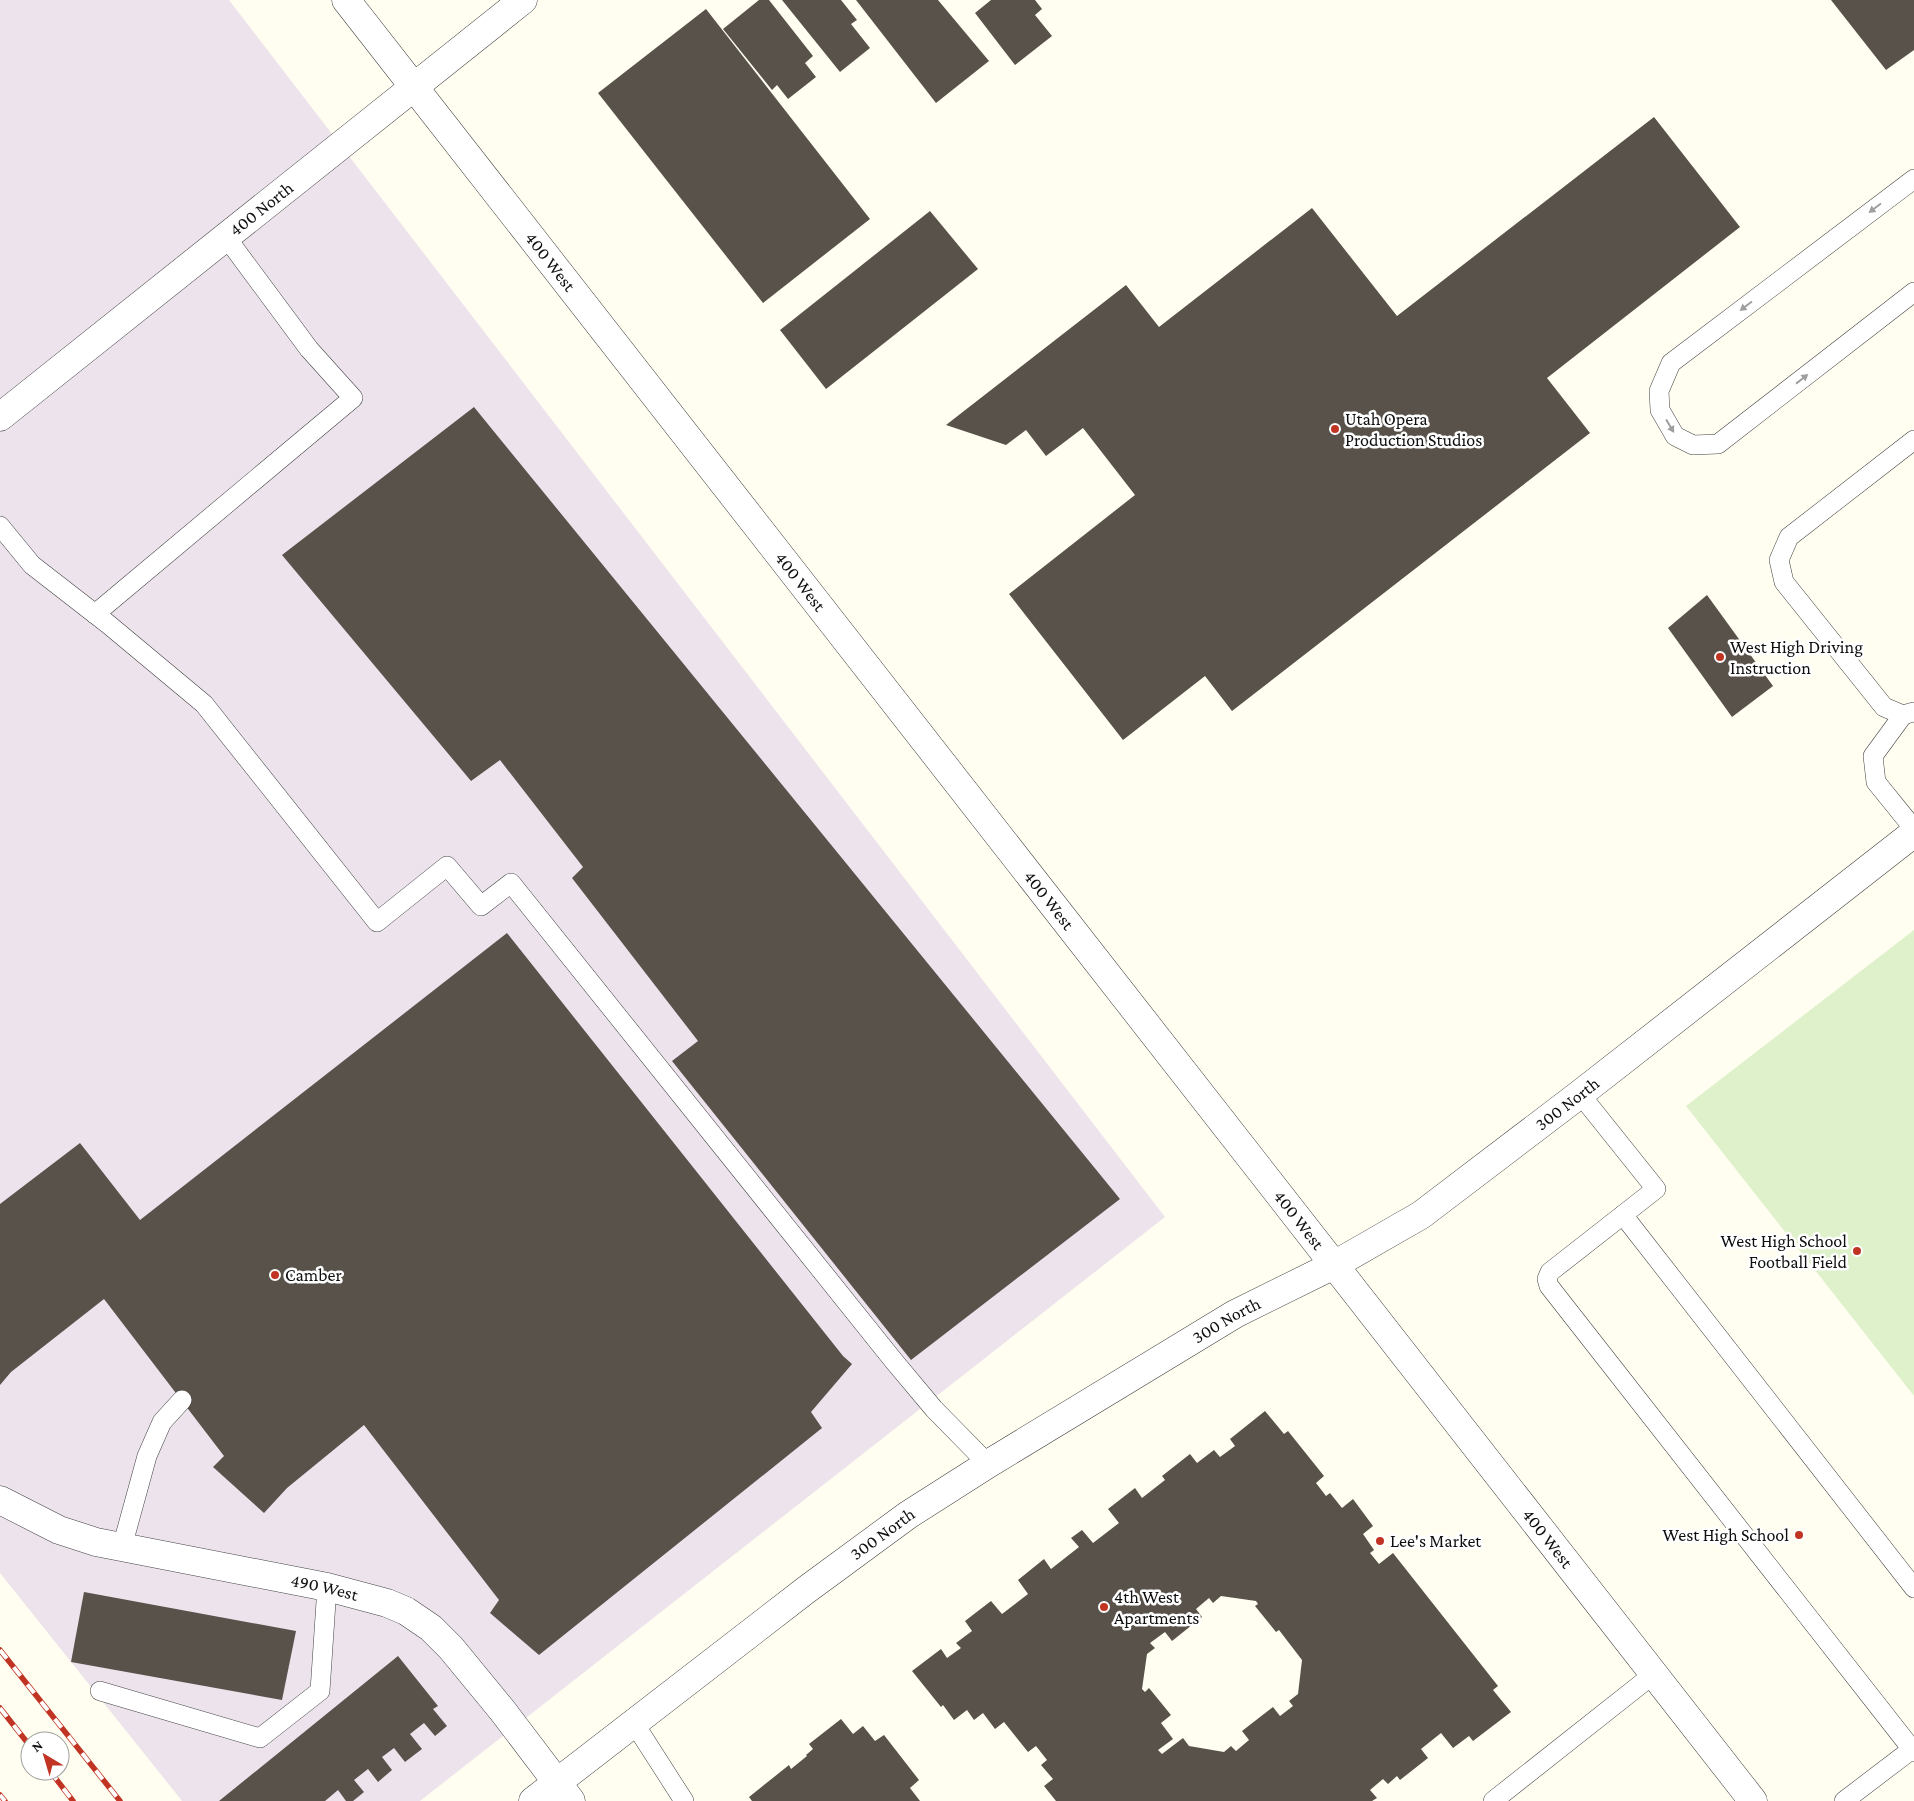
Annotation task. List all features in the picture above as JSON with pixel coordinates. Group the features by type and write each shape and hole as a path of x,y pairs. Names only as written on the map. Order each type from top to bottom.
{"street":[{"name":"400 West","path":"346,0 1655,1673 1753,1801"},
{"name":"400 North","path":"0,418 523,0"},
{"name":"300 North","path":"533,1801 564,1792 634,1723 854,1554 908,1515 988,1464 1235,1314 1334,1265 1421,1215 1580,1094 1914,831"},
{"name":"490 West","path":"0,1500 59,1530 96,1542 326,1586 387,1603 406,1611 431,1628 450,1648 564,1792"}],"lane":[{"path":"1914,178 1671,363 1659,391 1660,410 1675,436 1693,445 1718,444 1914,292"},
{"path":"95,614 353,398 309,349 226,237"},
{"path":"1914,440 1789,537 1779,560 1784,582 1884,706 1909,713 1873,756 1876,782 1914,831"},
{"path":"0,526 32,566 95,614 204,704 376,922 447,866 481,906 511,883 893,1360 934,1409 988,1464"},
{"path":"1580,1094 1656,1189 1550,1272 1547,1280 1549,1286 1912,1751 1844,1801"},
{"path":"1623,1215 1914,1588"},
{"path":"122,1547 147,1456 162,1422 182,1400"},
{"path":"100,1691 260,1738 320,1691 326,1586"},
{"path":"1493,1801 1655,1673"},
{"path":"634,1723 684,1801"}],"shaded area":[{"path":"0,0 229,0 1165,1217 420,1801 182,1801 0,1573"}],"green space":[{"name":"West High School Football Field","path":"1914,930 1914,1396 1686,1106"}],"building":[{"path":"759,0 769,0 813,56 805,63 816,77 788,99 777,85 772,90 723,29"},
{"path":"782,0 841,0 857,20 851,24 870,48 840,72"},
{"path":"856,0 938,0 989,61 936,103"},
{"path":"991,0 1035,0 1042,9 1035,15 1052,36 1015,65 975,13"},
{"path":"1831,0 1914,0 1914,50 1886,70"},
{"path":"706,9 870,219 763,303 598,93"},
{"name":"Utah Opera Production Studios","path":"1654,117 1740,227 1547,378 1590,433 1232,711 1205,676 1123,740 1009,594 1135,495 1083,428 1046,456 1026,430 1006,445 946,425 1126,285 1159,327 1312,208 1397,316"},
{"path":"930,211 978,269 826,389 780,330"},
{"path":"474,407 1120,1199 911,1360 672,1061 698,1041 572,878 583,867 500,760 471,781 282,555"},
{"name":"West High Driving Instruction","path":"1707,595 1773,686 1732,717 1668,628"},
{"name":"Camber","path":"507,933 843,1356 852,1364 811,1412 822,1428 539,1655 490,1613 499,1600 364,1425 287,1488 264,1513 213,1467 224,1456 104,1299 11,1372 0,1385 0,1204 80,1143 140,1220"},
{"name":"4th West Apartments","path":"1265,1411 1284,1434 1288,1431 1324,1476 1316,1483 1326,1496 1330,1493 1342,1508 1353,1499 1373,1526 1363,1534 1374,1550 1370,1553 1379,1564 1393,1553 1498,1686 1493,1690 1511,1712 1473,1741 1469,1736 1453,1748 1441,1733 1421,1749 1428,1758 1400,1780 1397,1776 1388,1784 1383,1779 1370,1790 1377,1798 1372,1801 1056,1801 1044,1786 1053,1779 1041,1765 1047,1760 1036,1746 1028,1752 1004,1722 995,1729 983,1713 974,1720 967,1710 954,1720 912,1671 941,1649 947,1658 961,1648 956,1643 972,1631 965,1621 991,1601 1002,1614 1028,1594 1018,1580 1044,1559 1051,1569 1079,1547 1071,1538 1082,1530 1093,1543 1119,1523 1108,1509 1135,1488 1142,1498 1165,1480 1162,1476 1190,1454 1197,1463 1214,1450 1220,1457 1235,1446 1230,1439","holes":["1221,1596 1256,1601 1258,1604 1255,1606 1276,1632 1279,1630 1302,1660 1298,1694 1289,1701 1293,1706 1280,1716 1273,1707 1242,1731 1249,1740 1236,1751 1231,1746 1224,1752 1189,1746 1183,1738 1162,1754 1158,1750 1173,1739 1161,1723 1171,1715 1149,1688 1145,1692 1142,1689 1147,1654 1155,1648 1150,1643 1165,1632 1172,1641 1202,1617 1196,1609 1209,1598 1213,1603"]},
{"path":"84,1592 296,1631 282,1700 71,1662"},
{"path":"398,1656 438,1706 433,1709 447,1726 435,1736 424,1723 410,1734 422,1749 405,1762 394,1748 382,1757 392,1770 378,1782 368,1769 354,1780 364,1792 353,1801 346,1801 338,1790 325,1801 219,1801"},
{"path":"841,1719 853,1734 863,1726 875,1741 884,1735 919,1780 910,1788 920,1801 752,1801 749,1797 789,1765 791,1769 807,1756 813,1749 809,1744"}],"railway":[{"path":"0,1650 120,1801"},
{"path":"0,1708 20,1733"},
{"path":"58,1781 73,1801"},
{"path":"0,1795 5,1801"}],"place":[{"name":"Utah Opera Production Studios","path":"1335,429"},
{"name":"West High Driving Instruction","path":"1720,657"},
{"name":"West High School Football Field","path":"1857,1251"},
{"name":"Camber","path":"275,1275"},
{"name":"West High School","path":"1799,1535"},
{"name":"Lee's Market","path":"1380,1541"},
{"name":"4th West Apartments","path":"1104,1607"}]}
